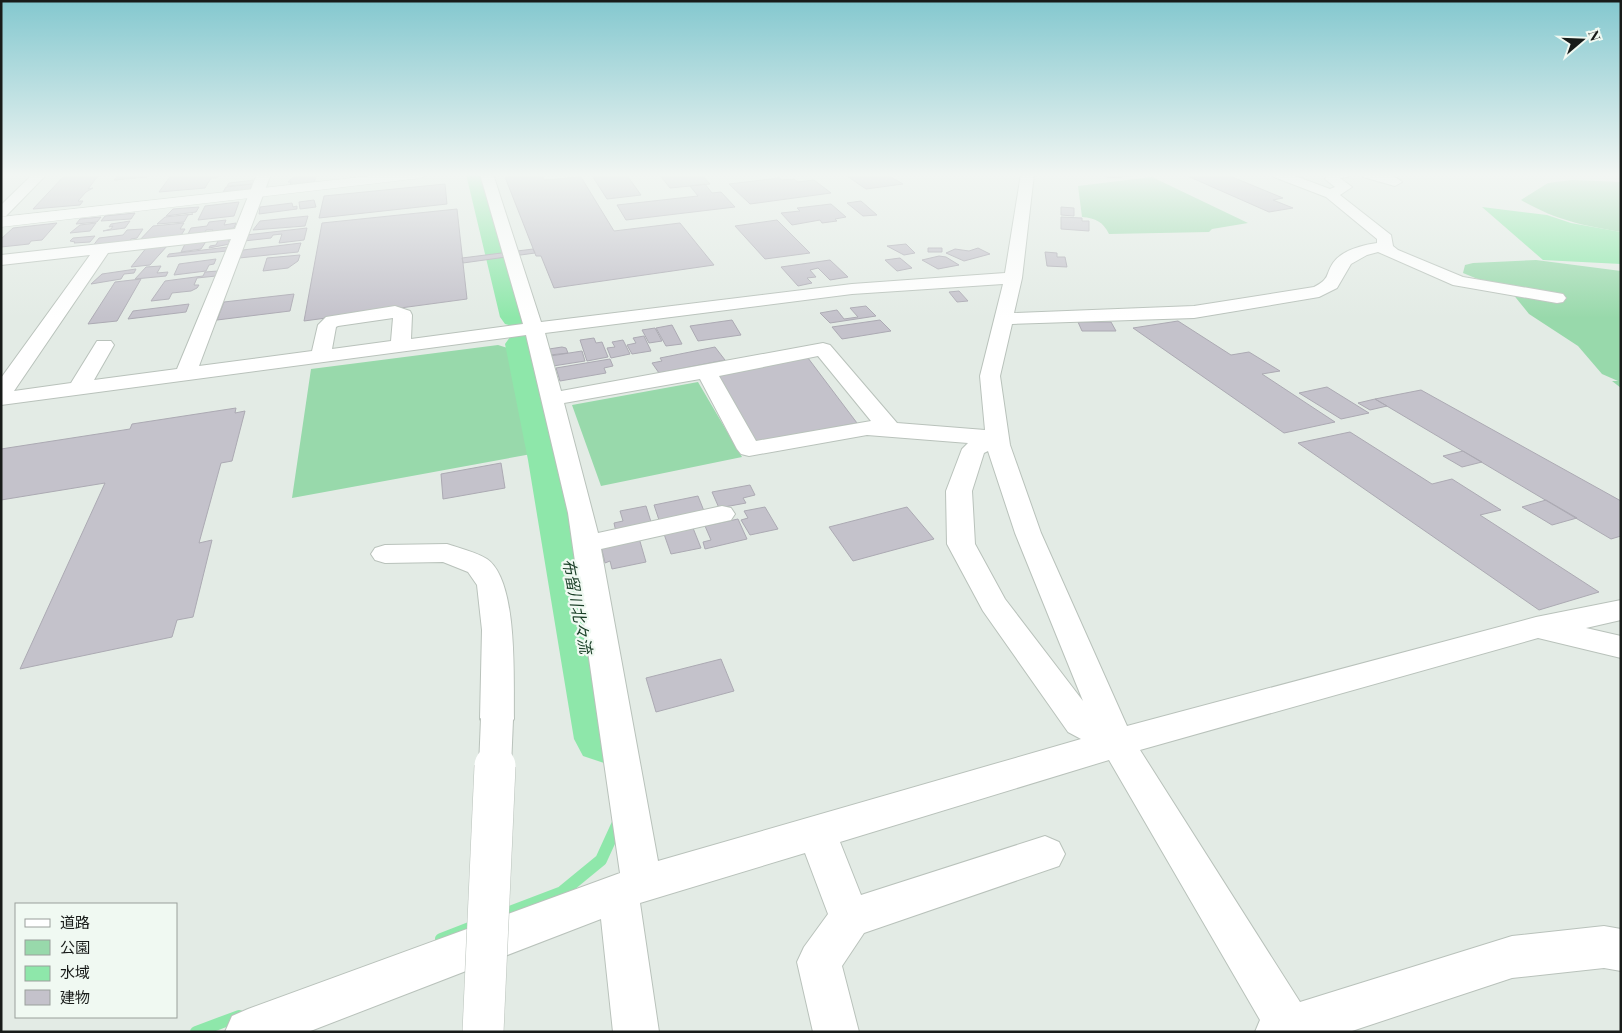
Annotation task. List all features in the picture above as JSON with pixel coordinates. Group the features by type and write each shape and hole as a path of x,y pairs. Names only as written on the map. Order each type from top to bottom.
{"street":[{"path":"186,373 244,222"},
{"path":"499,222 529,329 552,400 581,513 630,889 636,1032"},
{"path":"1021,222 1005,319 990,376 998,445 1028,533 1118,743 1287,1030 1512,957 1604,947 1621,950"},
{"path":"1366,222 1385,238 1385,247"},
{"path":"1,260 240,233"},
{"path":"1005,319 1184,313 1319,292 1331,286 1339,275 1340,265 1358,252 1366,248 1385,247 1392,253 1459,281 1557,298"},
{"path":"1,394 103,248"},
{"path":"1,399 321,355 923,281 1013,278"},
{"path":"321,355 327,325 333,321 395,312 403,314 401,345"},
{"path":"79,388 104,345"},
{"path":"552,400 706,372 749,449 867,428 998,438"},
{"path":"998,438 974,449 959,491 961,544 993,604 1080,722 1118,743"},
{"path":"586,544 722,514"},
{"path":"385,554 447,553 478,566 491,585 497,630 498,719 483,1032"},
{"path":"248,1032 630,889 1118,743 1536,628 1621,610"},
{"path":"1536,628 1602,641 1621,647"},
{"path":"817,833 850,918"},
{"path":"836,1032 819,962 850,918 1046,854"}],"lane":[{"path":"706,372 823,349 890,430"}],"green space":[{"path":"1099,222 1248,223 1212,229 1209,232 1109,234"},
{"path":"1574,222 1621,222 1621,232"},
{"path":"1536,260 1621,271 1621,388 1612,381 1618,381 1602,374 1578,346 1529,314 1512,293 1463,273 1465,265 1473,263"},
{"path":"498,345 511,349 537,453 292,498 311,369"},
{"path":"698,382 742,457 601,486 572,405"}],"water":[{"path":"1500,222 1569,222 1621,232 1621,264 1543,260"}],"building":[{"path":"129,222 125,228 103,231 111,229 113,226 109,227 111,224"},
{"path":"159,222 181,222 157,224"},
{"path":"209,222 225,222 224,225 236,223 234,228 212,232 213,230 206,230 204,234 187,236 191,228 207,226"},
{"path":"259,222 306,222 305,226 253,230"},
{"path":"458,222 467,299 304,321 322,223"},
{"path":"523,222 609,222 614,231 680,223 714,265 554,288 541,256 536,256"},
{"path":"762,222 779,222 810,253 765,259 735,226"},
{"path":"789,222 808,222 792,225"},
{"path":"1061,222 1089,222 1089,231 1061,229"},
{"path":"57,223 42,240 31,241 29,244 1,247 1,239 13,228"},
{"path":"96,223 90,231 70,233 80,225"},
{"path":"184,223 180,229 185,229 180,237 138,242 153,226"},
{"path":"307,228 304,240 279,243 282,234 273,235 271,238 244,241 246,235"},
{"path":"143,229 137,238 131,239 129,243 92,247 99,238 123,235 127,230"},
{"path":"95,236 90,242 74,243 70,241 73,238"},
{"path":"230,237 228,241 232,241 230,244 209,248 216,245 219,239"},
{"path":"207,240 201,249 181,252 186,242"},
{"path":"301,243 298,252 239,258 243,250"},
{"path":"906,244 915,253 904,255 887,246"},
{"path":"168,245 150,265 131,267 147,247"},
{"path":"228,247 227,251 167,257 169,254"},
{"path":"928,248 942,248 942,252 928,252"},
{"path":"978,248 990,254 964,261 946,253 955,249 969,251"},
{"path":"533,249 535,253 463,263 462,258"},
{"path":"1045,252 1057,253 1057,257 1065,257 1067,267 1047,266"},
{"path":"300,255 298,261 288,268 263,271 267,258"},
{"path":"939,256 946,257 959,265 938,269 922,260"},
{"path":"900,258 912,268 897,271 885,260"},
{"path":"216,259 214,264 209,265 206,271 174,275 179,264"},
{"path":"830,260 848,277 830,280 818,268 810,270 816,277 807,278 812,283 798,286 781,267"},
{"path":"161,266 157,273 168,272 166,276 135,279 146,267"},
{"path":"136,269 134,273 124,274 121,279 91,284 102,274"},
{"path":"218,271 216,276 197,278 194,285 199,285 191,291 172,293 169,299 151,301 165,281 203,276 205,272"},
{"path":"141,279 117,321 88,324 115,282"},
{"path":"959,291 968,301 957,302 949,292"},
{"path":"294,294 290,311 217,320 224,302"},
{"path":"189,304 186,312 128,319 133,311"},
{"path":"866,306 876,316 830,323 820,313 837,310 844,319 858,317 850,308"},
{"path":"732,320 741,335 698,341 690,326"},
{"path":"880,320 891,331 842,339 832,327"},
{"path":"1178,321 1231,355 1249,352 1280,371 1262,374 1335,422 1284,433 1133,328"},
{"path":"1078,322 1111,322 1116,331 1082,331"},
{"path":"672,325 682,344 666,346 656,328"},
{"path":"655,328 662,341 649,343 642,330"},
{"path":"644,336 651,351 632,354 627,345 636,343 633,338"},
{"path":"594,338 596,343 602,342 608,357 587,361 580,340"},
{"path":"623,340 630,354 611,358 607,348 615,347 612,342"},
{"path":"715,347 725,360 659,373 652,363 662,361 660,358"},
{"path":"566,348 568,353 550,355 549,349"},
{"path":"582,351 585,361 553,366 550,356"},
{"path":"808,358 857,423 752,443 713,374"},
{"path":"610,359 613,366 604,368 606,373 560,381 556,368"},
{"path":"1327,387 1369,413 1341,419 1299,393"},
{"path":"1421,390 1621,501 1621,536 1611,539 1375,399"},
{"path":"1375,399 1387,406 1370,410 1358,403"},
{"path":"236,408 235,413 245,411 232,461 221,463 199,543 212,540 193,617 177,620 172,637 20,669 105,483 1,500 1,449 130,429 132,424"},
{"path":"1350,432 1432,484 1452,479 1501,510 1480,515 1599,592 1539,610 1298,443"},
{"path":"1463,451 1482,462 1462,467 1443,456"},
{"path":"501,463 505,488 443,499 441,474"},
{"path":"750,485 755,495 743,498 746,503 719,508 712,492"},
{"path":"698,496 704,511 659,520 654,505"},
{"path":"1546,500 1577,518 1552,525 1522,507"},
{"path":"646,506 652,525 616,532 614,523 623,521 620,511"},
{"path":"765,507 778,529 750,535 741,520 748,518 744,511"},
{"path":"907,507 934,539 853,561 829,527"},
{"path":"738,519 747,539 705,549 703,542 711,540 705,526"},
{"path":"693,528 701,548 671,554 664,534"},
{"path":"639,538 646,562 612,569 610,561 605,563 601,546"},
{"path":"721,659 734,691 656,712 646,678"}],"waterway":[{"name":"布留川北々流","path":"490,222 516,317"},
{"name":"布留川北々流","path":"522,344 549,460 604,739"},
{"path":"499,916 562,892 601,860 617,825"},
{"path":"441,939 477,925"},
{"path":"196,1032 239,1016"}]}
